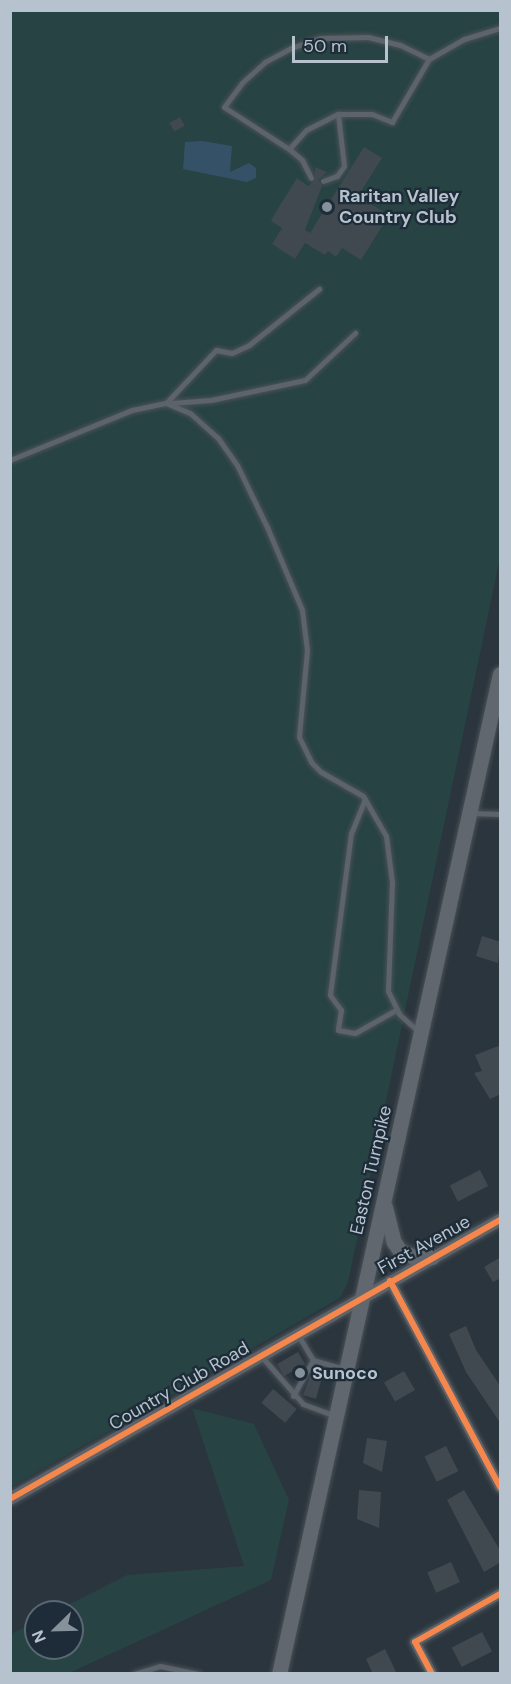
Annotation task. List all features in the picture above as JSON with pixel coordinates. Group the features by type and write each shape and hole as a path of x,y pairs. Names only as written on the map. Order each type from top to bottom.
{"main road":[{"name":"Easton Turnpike","path":"279,1674 501,675"},
{"path":"384,1202 394,1242 400,1251 414,1257 432,1257"}],"street":[{"name":"First Avenue","path":"362,1298 501,1220"},
{"path":"390,1281 501,1487"},
{"name":"Country Club Road","path":"10,1499 362,1298"},
{"path":"432,1674 415,1641 501,1594"}],"lane":[{"path":"289,149 310,126 338,114 372,114 392,122 429,59 464,39 501,27"},
{"path":"311,178 302,160 289,149 224,107 242,82 277,54 320,38 352,35 400,45 429,59"},
{"path":"323,181 337,176 344,166 338,114"},
{"path":"166,403 216,350 232,352 249,345 319,289"},
{"path":"10,460 132,410 166,403 211,400 305,380 355,333"},
{"path":"166,403 206,426 237,465 302,610 307,650 299,737 311,762 321,772 366,799 386,836 390,856 388,991 396,1010 421,1034"},
{"path":"366,799 351,833 330,995 341,1010 338,1030 355,1033 396,1010"},
{"path":"470,813 501,814"},
{"path":"298,1335 314,1360 346,1370"},
{"path":"261,1357 293,1396 303,1404 336,1415"},
{"path":"293,1396 314,1360"},
{"path":"134,1674 160,1666 199,1674"}],"green space":[{"path":"11,11 500,11 500,558 348,1282 340,1298 11,1487"},
{"path":"192,1408 254,1424 289,1500 271,1580 69,1673 11,1673 11,1634 24,1627 24,1660 84,1660 84,1600 78,1600 127,1575 244,1566"}],"water":[{"path":"202,141 232,146 230,172 249,163 256,168 256,178 247,182 183,169 185,142"}],"building":[{"path":"180,117 185,126 174,132 170,123"},
{"name":"Raritan Valley Country Club","path":"364,147 382,158 358,196 389,215 361,260 342,248 336,257 328,251 325,255 305,243 295,259 272,244 282,228 271,221 297,178 308,186 315,180 315,167 327,172 318,180 322,186 305,230 310,233"},
{"path":"482,936 501,942 498,963 476,956"},
{"path":"501,1045 501,1094 490,1099 474,1073 482,1071 475,1055"},
{"path":"480,1170 488,1186 458,1201 450,1185"},
{"path":"501,1257 501,1278 493,1282 484,1267"},
{"path":"466,1326 476,1350 501,1387 501,1424 466,1372 449,1334"},
{"path":"298,1352 305,1364 284,1376 277,1364"},
{"path":"404,1371 415,1390 395,1402 384,1382"},
{"path":"311,1374 322,1377 316,1399 303,1395"},
{"path":"273,1389 297,1409 285,1423 261,1403"},
{"path":"367,1438 387,1441 382,1472 363,1463"},
{"path":"446,1446 458,1471 437,1482 424,1457"},
{"path":"359,1490 381,1492 379,1528 357,1519"},
{"path":"464,1490 501,1552 501,1562 484,1572 447,1500"},
{"path":"451,1562 460,1582 436,1593 427,1573"},
{"path":"482,1632 492,1652 462,1667 452,1647"},
{"path":"385,1649 397,1674 373,1674 366,1659"}],"cycle path":[{"path":"10,1499 500,1220"},
{"path":"390,1281 500,1487"},
{"path":"432,1674 415,1642 500,1594"}],"place":[{"name":"Raritan Valley Country Club","path":"327,207"},
{"name":"Sunoco","path":"300,1373"}]}
